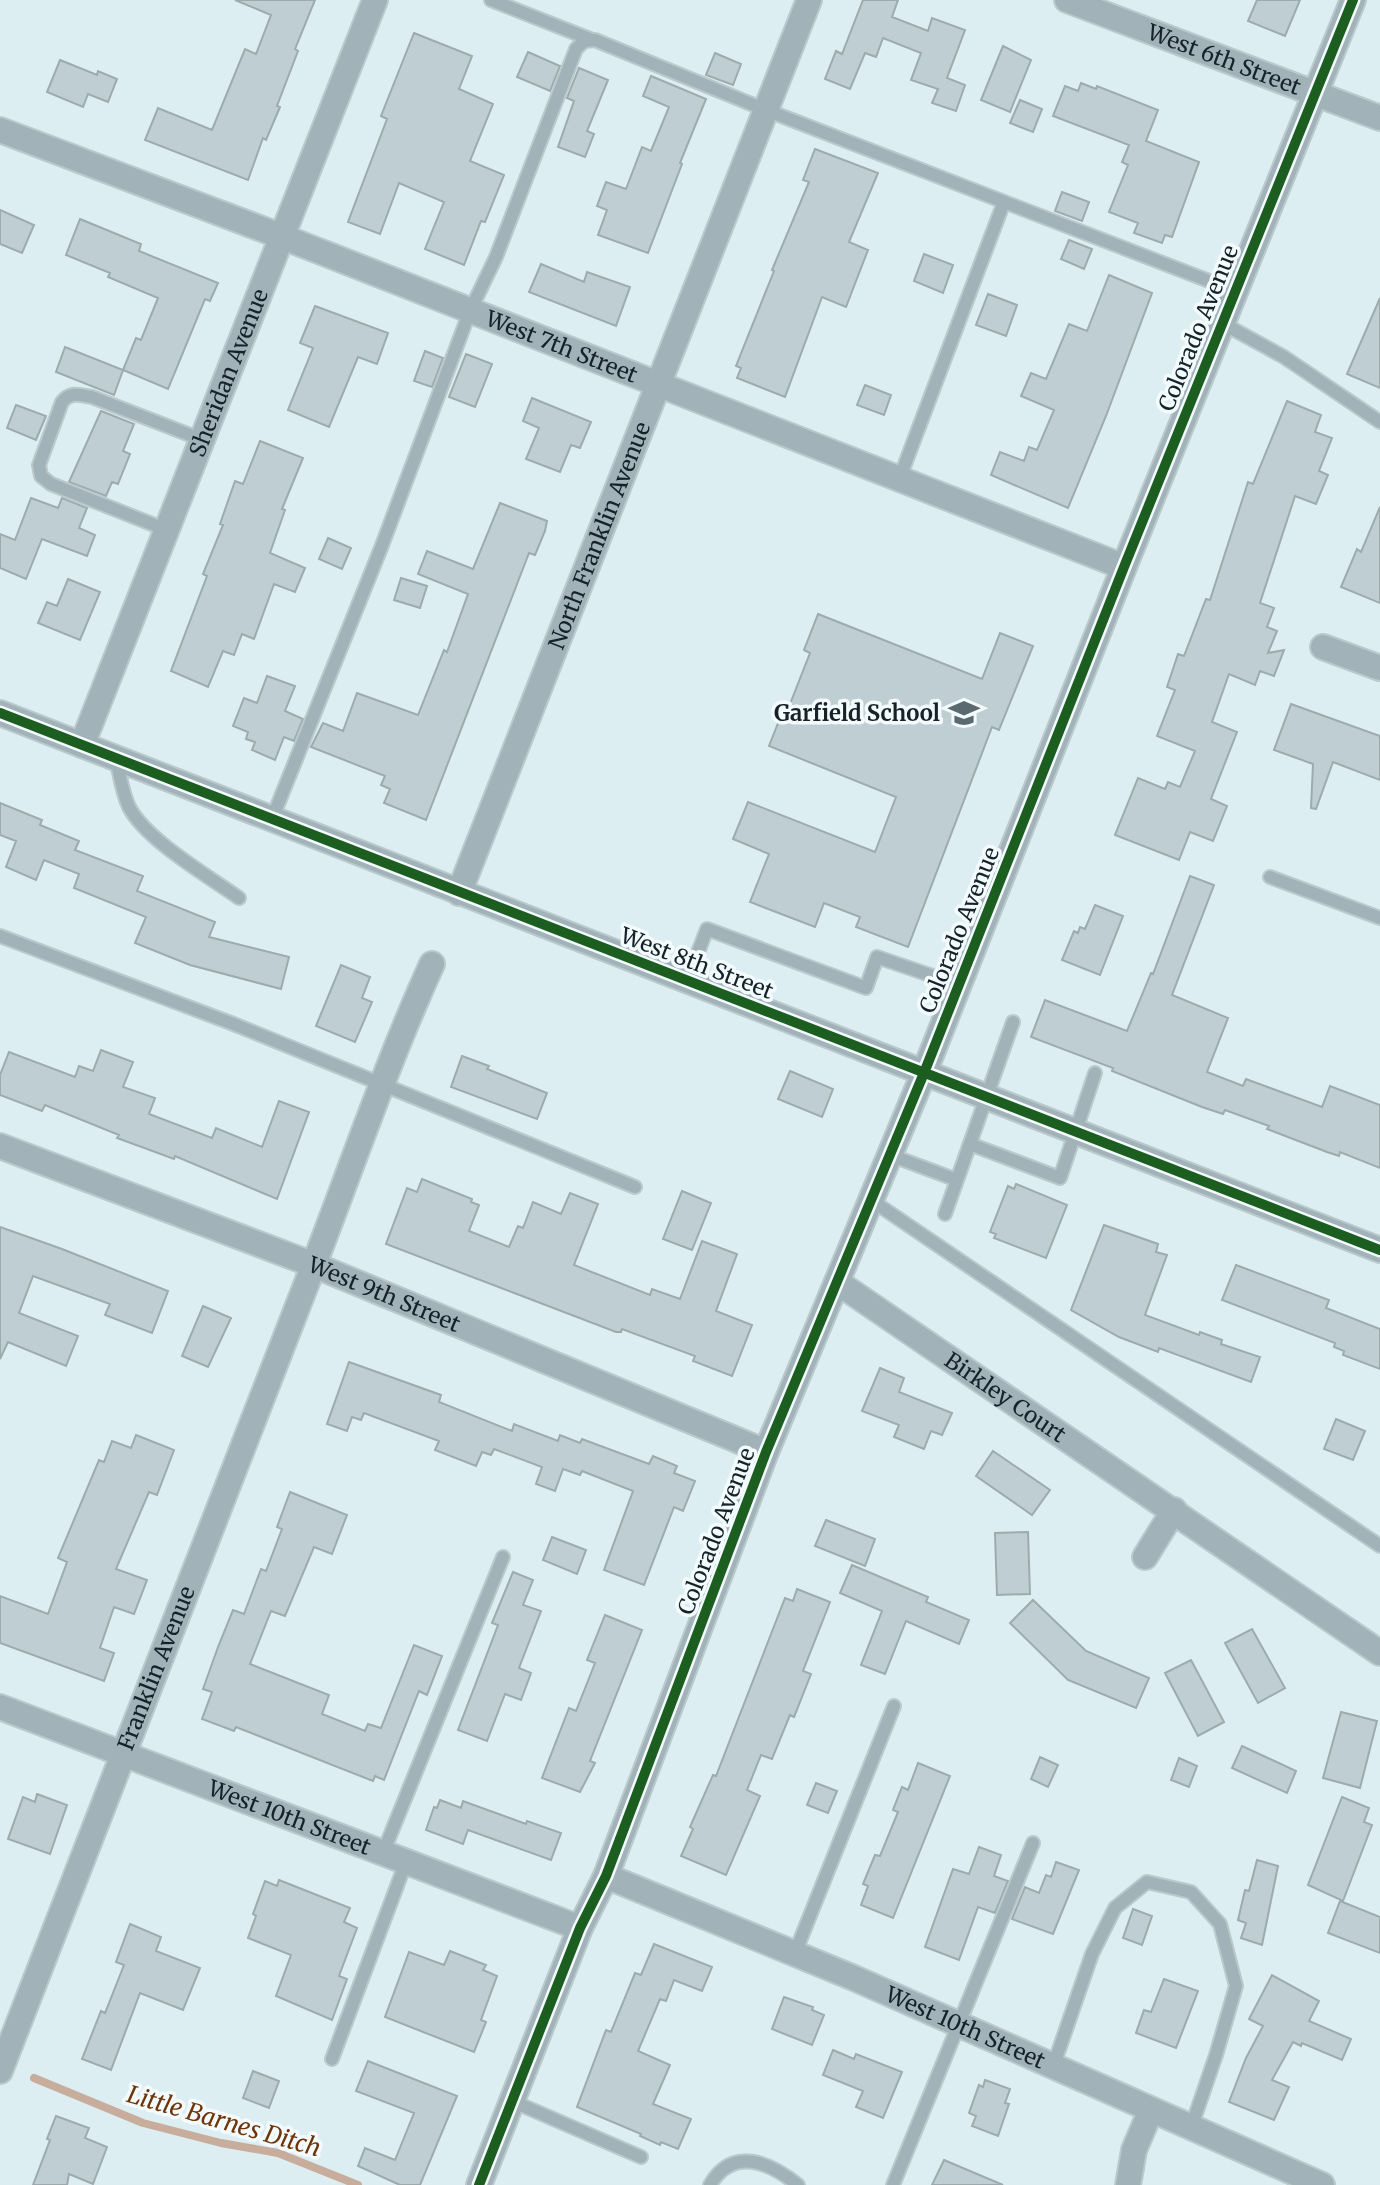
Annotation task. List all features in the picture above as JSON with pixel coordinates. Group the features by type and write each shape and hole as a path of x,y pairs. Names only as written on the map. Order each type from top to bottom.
{"street":[{"name":"Sheridan Avenue","path":"82,745 375,0"},
{"name":"North Franklin Avenue","path":"459,893 809,0"},
{"name":"West 6th Street","path":"1067,0 1380,118"},
{"name":"Colorado Avenue","path":"580,1928 606,1876 766,1452 924,1073 1353,0"},
{"name":"West 7th Street","path":"0,130 283,237 1124,567"},
{"path":"1323,647 1380,668"},
{"name":"West 8th Street","path":"0,713 1380,1250"},
{"path":"314,1265 381,1083 432,964"},
{"name":"West 9th Street","path":"0,1146 314,1265 766,1452"},
{"name":"Franklin Avenue","path":"0,2071 121,1753 314,1265"},
{"name":"Birkley Court","path":"837,1282 1380,1653"},
{"path":"1145,1557 1174,1510"},
{"name":"West 10th Street","path":"0,1707 580,1928"},
{"name":"West 10th Street","path":"606,1876 795,1953 1322,2185"},
{"path":"479,2185 580,1928"},
{"path":"1128,2185 1134,2150 1151,2110"}],"lane":[{"path":"491,0 1235,291"},
{"path":"272,819 576,49 590,39"},
{"path":"899,480 1004,202"},
{"path":"1222,323 1284,357 1380,422"},
{"path":"167,530 103,507 45,480 39,465 62,402 73,394 92,397 203,440"},
{"path":"116,759 125,798 141,824 167,847 239,898"},
{"path":"1270,877 1380,918"},
{"path":"687,981 707,929 866,988 877,957 959,985"},
{"path":"0,936 381,1083 635,1187"},
{"path":"945,1214 1013,1022"},
{"path":"970,1144 1060,1178 1095,1073"},
{"path":"890,1155 957,1180"},
{"path":"871,1200 1380,1546"},
{"path":"383,1853 503,1557"},
{"path":"795,1953 894,1706"},
{"path":"893,2185 1033,1843"},
{"path":"332,2059 406,1862"},
{"path":"1053,2067 1092,1954 1115,1908 1147,1882 1191,1892 1220,1924 1236,1986 1191,2128"},
{"path":"512,2101 641,2157"},
{"path":"710,2185 718,2172 738,2160 764,2164 798,2185"}],"building":[{"path":"235,0 315,0 295,49 298,51 277,106 280,107 266,140 263,138 248,180 145,140 158,108 212,130 245,49 256,54 271,15"},
{"path":"863,0 898,0 892,17 928,31 932,18 965,30 947,78 965,85 956,111 932,103 938,89 911,80 921,53 883,38 876,57 865,53 850,89 825,79 836,51 842,54"},
{"path":"1257,0 1300,0 1285,36 1248,21"},
{"path":"414,33 472,56 459,89 493,104 470,161 504,175 464,265 425,249 444,202 399,183 380,234 348,222 387,119 381,116"},
{"path":"1003,46 1031,60 1010,112 981,100"},
{"path":"528,52 560,66 550,91 517,77"},
{"path":"715,53 741,64 733,85 706,75"},
{"path":"60,60 97,75 98,71 117,79 108,102 88,94 83,107 47,92"},
{"path":"579,68 608,80 587,131 594,134 585,157 558,147 574,101 567,98"},
{"path":"651,76 706,99 648,253 598,235 607,210 597,206 606,182 626,189 642,147 651,151 669,107 643,96"},
{"path":"1081,83 1096,89 1097,86 1158,110 1146,141 1199,162 1172,237 1165,235 1162,243 1134,233 1138,223 1109,212 1128,165 1122,162 1129,145 1053,116 1065,86 1078,91"},
{"path":"1020,100 1042,109 1033,132 1010,123"},
{"path":"815,149 878,173 849,242 868,250 846,307 822,297 785,397 737,378 741,368 736,366 809,182 803,180"},
{"path":"1062,192 1089,202 1082,221 1055,211"},
{"path":"0,210 34,225 22,253 0,244"},
{"path":"80,219 141,244 139,251 218,283 210,301 205,299 168,389 123,370 136,338 141,340 158,298 66,255"},
{"path":"1069,240 1092,249 1084,269 1061,259"},
{"path":"924,254 953,265 943,293 914,281"},
{"path":"541,264 584,282 587,272 630,287 616,326 529,292"},
{"path":"1109,275 1152,293 1068,508 991,475 1000,452 1024,461 1029,447 1037,450 1054,410 1021,396 1031,373 1046,379 1069,324 1087,331"},
{"path":"988,294 1017,305 1006,336 976,325"},
{"path":"1380,298 1380,388 1347,374"},
{"path":"315,306 388,333 377,364 358,357 329,427 288,410 313,348 300,343"},
{"path":"65,347 123,370 114,395 56,372"},
{"path":"425,351 443,358 432,387 414,381"},
{"path":"466,354 492,364 475,407 449,397"},
{"path":"865,385 891,395 884,415 857,405"},
{"path":"532,398 591,422 580,448 571,445 560,472 526,459 539,428 523,421"},
{"path":"1287,401 1321,415 1315,432 1332,438 1319,471 1328,475 1316,504 1295,496 1260,603 1274,608 1267,627 1277,631 1268,653 1284,650 1274,676 1260,671 1255,685 1229,674 1212,722 1237,732 1211,799 1227,806 1213,841 1190,832 1179,860 1115,835 1138,778 1165,789 1168,782 1180,787 1195,751 1157,736 1175,690 1167,687 1178,654 1184,656 1206,599 1210,600 1248,482 1253,484"},
{"path":"16,405 46,416 36,440 7,428"},
{"path":"101,411 134,424 123,451 130,454 118,484 112,482 106,496 69,482"},
{"path":"260,441 303,458 282,509 285,510 270,553 305,568 295,592 274,584 254,639 242,634 234,655 223,651 208,687 171,671 207,576 203,574 223,525 220,524 235,481 243,484"},
{"path":"31,498 58,508 62,498 87,508 79,528 95,535 87,556 42,539 26,579 0,568 0,534 15,540"},
{"path":"500,503 547,521 545,531 535,555 529,553 426,820 384,803 390,789 381,785 385,776 311,747 323,723 343,731 357,693 418,715 444,650 447,652 468,594 418,574 427,551 473,569"},
{"path":"1380,507 1380,603 1341,587 1357,549 1361,552"},
{"path":"328,538 351,548 342,569 319,559"},
{"path":"401,578 427,586 420,608 394,600"},
{"path":"68,579 100,592 80,640 38,623 47,602 57,606"},
{"name":"Garfield School","path":"818,614 982,679 1000,633 1033,646 999,730 992,727 908,947 856,927 860,917 824,903 815,927 750,902 769,854 733,839 748,802 875,852 896,797 769,746 784,708 788,709 810,653 804,650"},
{"path":"267,676 295,686 285,711 303,719 294,741 284,737 275,760 252,750 255,742 246,739 248,732 233,726 244,698 257,703"},
{"path":"1291,704 1380,736 1380,780 1333,762 1316,809 1311,808 1313,764 1274,750"},
{"path":"0,803 42,820 40,825 79,841 75,850 143,876 137,891 215,922 209,937 289,957 281,989 190,965 135,943 146,917 74,888 79,874 44,860 36,880 6,867 16,841 0,835"},
{"path":"1190,876 1214,885 1172,995 1228,1018 1207,1072 1243,1086 1246,1079 1322,1107 1330,1086 1380,1105 1380,1168 1340,1152 1339,1156 1327,1152 1225,1110 1223,1114 1202,1107 1031,1037 1045,1000 1127,1031 1153,974"},
{"path":"1095,905 1123,916 1100,975 1062,960 1074,931 1078,933 1080,927 1085,929"},
{"path":"341,965 370,977 362,998 372,1002 355,1042 316,1026"},
{"path":"101,1050 133,1062 123,1087 155,1098 149,1114 212,1138 216,1128 262,1147 279,1101 309,1112 277,1199 175,1156 174,1159 117,1138 119,1135 45,1105 42,1111 0,1095 0,1075 9,1052 75,1077 79,1066 93,1071"},
{"path":"462,1056 547,1093 537,1119 451,1087"},
{"path":"790,1071 833,1089 822,1117 778,1099"},
{"path":"422,1179 472,1199 471,1202 479,1205 469,1231 509,1247 518,1226 523,1228 533,1202 561,1214 570,1193 598,1204 574,1265 650,1295 652,1289 680,1299 702,1241 737,1254 716,1311 752,1325 732,1376 693,1361 695,1356 622,1329 616,1332 386,1244 407,1188 417,1192"},
{"path":"1016,1184 1067,1205 1046,1258 994,1238 996,1234 990,1232 1008,1186 1014,1189"},
{"path":"682,1191 711,1203 692,1250 663,1239"},
{"path":"1104,1225 1158,1244 1156,1252 1167,1255 1145,1315 1222,1340 1221,1344 1260,1357 1251,1382 1159,1348 1158,1352 1119,1337 1071,1310"},
{"path":"0,1227 168,1291 152,1333 105,1315 110,1304 33,1276 19,1313 78,1336 66,1366 8,1342 0,1359"},
{"path":"1236,1265 1329,1300 1326,1308 1380,1329 1380,1369 1343,1355 1344,1351 1334,1347 1335,1343 1222,1300"},
{"path":"203,1306 231,1318 208,1367 182,1356"},
{"path":"349,1362 441,1395 439,1402 512,1431 514,1424 558,1441 560,1435 580,1443 582,1439 649,1464 653,1456 677,1466 674,1473 695,1481 683,1511 674,1507 644,1585 604,1570 633,1491 582,1471 580,1475 563,1469 555,1491 536,1484 542,1467 494,1449 491,1455 482,1452 476,1466 435,1450 439,1441 364,1413 361,1420 352,1417 347,1431 327,1424"},
{"path":"880,1368 904,1378 899,1392 952,1413 942,1435 931,1431 924,1449 894,1437 899,1425 862,1411"},
{"path":"1336,1419 1365,1431 1353,1460 1324,1449"},
{"path":"136,1435 174,1450 157,1495 149,1492 116,1569 147,1580 134,1614 114,1607 100,1648 114,1653 104,1681 0,1643 0,1596 48,1614 67,1562 58,1558 99,1460 104,1462 112,1441 131,1448"},
{"path":"993,1451 1050,1490 1032,1515 976,1476"},
{"path":"290,1492 347,1515 332,1554 314,1547 285,1616 271,1611 250,1664 329,1695 322,1714 365,1731 368,1724 381,1728 414,1645 442,1656 427,1695 419,1691 384,1780 375,1776 373,1781 236,1727 234,1731 202,1719 212,1692 203,1689 218,1647 233,1610 244,1614 261,1569 266,1571 282,1529 277,1527"},
{"path":"826,1520 875,1539 865,1566 815,1546"},
{"path":"1028,1532 1030,1594 997,1595 995,1533"},
{"path":"552,1537 586,1550 577,1574 543,1560"},
{"path":"852,1565 928,1597 926,1602 969,1620 959,1644 906,1621 885,1674 861,1665 882,1611 840,1593"},
{"path":"513,1572 533,1580 523,1605 541,1611 519,1668 531,1673 521,1700 505,1694 487,1741 458,1730 498,1625 492,1623"},
{"path":"797,1589 830,1602 803,1671 811,1674 794,1717 790,1715 772,1759 761,1755 747,1790 760,1796 726,1875 681,1856 693,1829 690,1827 713,1775 716,1776 785,1598 793,1601"},
{"path":"1033,1600 1086,1651 1149,1678 1136,1708 1068,1680 1010,1623"},
{"path":"605,1615 642,1630 590,1761 595,1763 580,1792 542,1778 569,1708 576,1711 595,1663 587,1660"},
{"path":"1252,1629 1285,1688 1258,1703 1225,1643"},
{"path":"1191,1660 1224,1722 1198,1736 1165,1673"},
{"path":"1341,1712 1377,1721 1360,1788 1323,1778"},
{"path":"1242,1746 1296,1771 1287,1793 1232,1768"},
{"path":"1040,1757 1058,1765 1048,1787 1031,1779"},
{"path":"1179,1758 1197,1766 1189,1787 1171,1780"},
{"path":"918,1763 950,1776 893,1918 861,1905 868,1886 863,1884 875,1855 880,1856 898,1812 893,1810 902,1787 908,1790"},
{"path":"816,1783 837,1791 828,1813 807,1805"},
{"path":"37,1794 67,1805 50,1854 8,1839 23,1797 35,1802"},
{"path":"1342,1797 1369,1808 1364,1822 1372,1825 1343,1901 1308,1885"},
{"path":"440,1800 461,1808 463,1801 561,1833 551,1860 468,1830 463,1844 426,1830 434,1807 437,1808"},
{"path":"979,1847 1001,1855 994,1876 1008,1881 995,1913 978,1907 959,1960 925,1947 953,1869 969,1874"},
{"path":"1257,1860 1278,1866 1262,1945 1241,1938 1246,1923 1238,1920"},
{"path":"1056,1862 1079,1870 1053,1934 1012,1919 1025,1887 1039,1893 1046,1875 1051,1877"},
{"path":"279,1880 350,1908 344,1922 357,1928 339,1976 347,1979 332,2020 276,1996 291,1955 248,1938 265,1881 277,1886"},
{"path":"1340,1901 1380,1917 1380,1953 1328,1933"},
{"path":"1133,1909 1152,1916 1142,1945 1123,1938"},
{"path":"130,1924 161,1937 156,1951 200,1968 183,2010 140,1993 111,2070 82,2059 124,1965 116,1962"},
{"path":"654,1944 712,1967 702,1991 674,1980 666,2001 660,1999 638,2051 670,2065 653,2104 691,2119 678,2149 661,2142 660,2145 577,2107 606,2030 611,2032 635,1973 641,1975"},
{"path":"450,1951 486,1965 483,1970 497,1976 481,2020 486,2022 474,2052 385,2017 409,1952 444,1965"},
{"path":"1272,1975 1319,2001 1309,2021 1351,2039 1342,2060 1293,2042 1272,2080 1289,2087 1274,2120 1229,2102 1246,2058 1263,2026 1249,2019"},
{"path":"1164,1979 1198,1991 1176,2048 1136,2033 1144,2010 1151,2012"},
{"path":"784,1997 813,2007 812,2010 824,2015 812,2045 772,2029"},
{"path":"833,2050 854,2059 856,2054 902,2072 883,2118 856,2107 863,2091 823,2075"},
{"path":"368,2061 457,2096 420,2185 400,2185 358,2166 365,2148 395,2160 414,2113 356,2091"},
{"path":"253,2071 279,2081 269,2108 243,2098"},
{"path":"985,2080 1010,2089 1005,2103 1009,2104 998,2136 972,2126 976,2116 969,2113 979,2085 983,2087"},
{"path":"56,2116 89,2128 85,2138 107,2147 93,2184 69,2174 67,2185 33,2185"},
{"path":"944,2160 1003,2185 932,2185"}],"waterway":[{"name":"Little Barnes Ditch","path":"34,2078 143,2123 221,2143 278,2153 358,2185"}],"cycle path":[{"path":"479,2185 580,1928 606,1876 766,1452 924,1073 1353,0"},
{"path":"0,713 1380,1250"}],"place":[{"name":"Garfield School","path":"964,713"}]}
